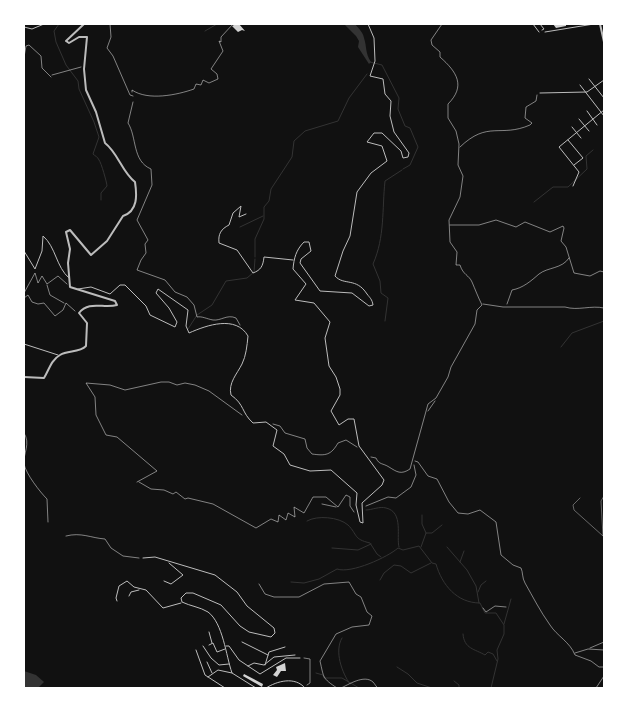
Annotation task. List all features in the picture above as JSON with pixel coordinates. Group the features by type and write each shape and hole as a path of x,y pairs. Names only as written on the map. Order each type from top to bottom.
{"street":[{"path":"24,27 32,29 44,24"},
{"path":"24,344 59,355 81,350 86,346 87,323 79,312 92,305 111,306 118,303 70,287 68,263 70,252 67,231 70,230 91,255 101,247 123,216 128,214 136,203 135,182 126,175 111,148 105,144 96,112 87,92 84,69 87,37 79,37 69,43 66,42 84,24"},
{"path":"77,290 91,287 110,294 120,285 125,285 146,306 150,315 175,327 177,322 170,308 156,293 158,288 188,310 186,326 189,332 203,327 228,323 240,328 248,336 247,346 230,391 243,405 246,417 254,424 269,423 278,433 273,446 284,454 290,465 310,471 331,470 357,492 356,505 361,523 363,521 362,506 366,499 384,482 382,476 359,446 354,419 348,418 339,425 331,411 340,395 340,389 336,377 329,366 325,338 330,322 317,305 295,300 306,284 294,272 294,260 298,247 304,242 309,242 311,251 303,256 300,263 320,291 352,293 369,306 372,305 373,300 364,288 355,282 338,279 335,276 343,250 350,236 357,192 371,173 387,162 382,146 367,144 368,139 374,134 382,134 401,151 403,158 408,157 407,150 394,132 390,116 391,100 385,94 383,79 370,76 375,63 374,38 368,24"},
{"path":"533,24 539,32"},
{"path":"540,24 544,31 594,24"},
{"path":"600,24 604,42"},
{"path":"589,79 604,98"},
{"path":"540,93 586,92 604,80"},
{"path":"580,85 604,116"},
{"path":"573,186 579,172 559,147 604,110"},
{"path":"587,111 597,125"},
{"path":"579,119 589,131"},
{"path":"572,127 580,138"},
{"path":"568,140 582,158 574,165"},
{"path":"246,214 239,218 241,206 233,213 229,225 224,227 218,236 219,243 237,250 253,273 259,270 263,264 264,257 294,260"},
{"path":"24,251 35,269 42,251 43,236 45,237 64,275 69,278"},
{"path":"24,378 44,378 52,362 59,355"},
{"path":"143,558 155,557 215,574 237,592 247,606 274,628 275,633 268,638 249,632 237,623 223,607 193,593 184,594 182,602"},
{"path":"164,581 171,584 183,575 168,564 169,561"},
{"path":"118,601 116,598 119,586 127,581 146,590 163,608 182,602 204,610 212,617 225,646 232,673"},
{"path":"128,596 131,592 142,589"},
{"path":"209,632 217,652 226,649"},
{"path":"242,642 269,655"},
{"path":"209,645 213,644"},
{"path":"204,646 211,658 219,665 229,664"},
{"path":"225,646 230,646 239,660 260,674 286,658 300,658"},
{"path":"264,666 269,652 285,647"},
{"path":"196,650 203,672 225,688"},
{"path":"264,666 274,658 295,655"},
{"path":"207,662 213,674"},
{"path":"248,666 254,663 264,666"},
{"path":"208,677 220,670 232,673 256,688"},
{"path":"266,688 274,683 289,681 298,682 305,688"}],"lane":[{"path":"580,498 573,505 574,510 603,536 601,501 604,496"}],"path":[{"path":"110,24 110,37 107,48 113,55 130,95 133,96"},
{"path":"132,92 132,90 148,96 173,96 194,89 196,84 201,85 204,80 209,83 218,79 212,69 224,50 218,41 221,42 221,37 233,24"},
{"path":"442,24 431,40 432,45 438,50 440,57 450,66 458,79 456,96 448,104 448,118 456,131 459,147 458,165 463,176 460,197 450,217 450,242 457,252 456,265 460,265 463,274 472,281 482,305"},
{"path":"473,24 482,24"},
{"path":"24,57 28,45 41,55 42,68 52,76 82,67"},
{"path":"459,147 478,133 490,130 510,131 530,125 532,123 525,118 526,107 536,101 536,97"},
{"path":"133,102 128,123 134,132 136,153 145,166 151,169 153,180 137,220 148,240 145,244 146,253 140,260 137,270 165,280 175,292 182,294 194,305 197,317 216,320 223,316 233,316 239,322 240,328"},
{"path":"450,225 478,225 496,220 516,227 525,222 550,232 563,226 561,240 574,273 590,276 600,271 604,272"},
{"path":"507,306 512,290 526,285 551,268 558,267 569,258"},
{"path":"24,293 35,273 38,283 43,276 50,295 66,303 73,311 79,312"},
{"path":"47,284 58,276 70,287"},
{"path":"24,298 28,295 32,302 44,303 55,316 63,310 66,303"},
{"path":"368,457 376,458 382,465 401,473 410,470 414,462 422,424 428,411 428,404 433,401 472,330 477,318 477,310 482,305 565,307 571,310 594,306 604,308"},
{"path":"246,417 209,391 195,384 185,383 178,385 160,382 125,390 116,389 110,385 86,382 95,397 96,414 106,435 117,437 157,471 137,482 151,489 164,490 173,494 176,492 186,499 213,504 256,528 271,519 278,522 279,516 286,520 288,513 294,517 294,507 304,513 313,497 326,497 338,507"},
{"path":"269,423 280,426 285,433 305,438 307,448 312,454 328,454 335,450 338,443 346,440 359,448"},
{"path":"24,433 27,443 25,467 37,490 47,499 48,522"},
{"path":"414,462 418,461 428,476 437,479 449,502 458,513 465,514 480,510 496,522 502,556 521,568 524,582 530,588 535,604 550,625 570,645 574,653 599,667 604,667"},
{"path":"362,506 367,506 376,501 396,498 411,487 416,475 413,464"},
{"path":"338,507 346,495 350,497 352,510 356,510"},
{"path":"322,504 334,508 338,507"},
{"path":"66,536 87,534 95,538 105,539 111,548 123,556 140,558"},
{"path":"259,584 262,592 265,594 294,597 302,596 324,584 350,582 356,594 361,597 367,612 372,616 369,625 352,627 336,634 320,662 323,677 337,688"},
{"path":"483,608 486,612 496,606 506,607"},
{"path":"574,653 604,642"},
{"path":"588,649 604,650"},
{"path":"300,658 310,660 310,683 307,685"},
{"path":"596,688 604,676"},
{"path":"341,688 350,682 364,680 373,682 378,688"}],"shaded area":[{"path":"344,24 355,24 362,32 371,62 369,64 358,47 359,41 356,36"},
{"path":"24,671 36,675 44,682 38,688 24,688"}],"building":[{"path":"239,24 245,31 238,32 232,26"},
{"path":"553,24 566,24 566,26 556,28"},
{"path":"285,663 286,671 281,671 277,677 273,675 277,670 276,667"},
{"path":"244,674 263,684 262,687 243,676"}],"waterway":[{"path":"59,24 54,31 56,42 66,65 78,81 79,89 99,137 93,154 100,162 107,184 101,193 101,200"},
{"path":"205,31 217,24"},
{"path":"370,62 382,65 399,98 398,109 405,126 410,128 418,147 410,165 403,169"},
{"path":"255,257 255,239 264,219 264,207 269,201 271,189 292,157 294,141 305,131 338,121 349,98 367,74"},
{"path":"534,202 553,187 568,187 587,169 586,156 593,150"},
{"path":"385,321 388,298 381,293 380,281 373,264 380,244 385,181 402,170"},
{"path":"240,227 263,216"},
{"path":"188,329 197,315 212,305 226,281 247,278 254,272 255,259"},
{"path":"561,347 572,333 604,321"},
{"path":"366,510 379,508 392,510 397,519 399,547"},
{"path":"422,515 422,524 426,533"},
{"path":"307,521 322,518 344,522 358,538 370,543 381,557"},
{"path":"421,547 426,533 432,533 442,525"},
{"path":"332,548 358,550 371,544"},
{"path":"291,582 304,583 319,579 337,569 351,569 369,564 398,548 403,550 419,546 432,563 436,564 446,586 464,600 480,603 485,613 496,613 504,625 504,634 497,650 498,659 491,688"},
{"path":"447,547 467,570 476,586 479,603"},
{"path":"460,562 464,551"},
{"path":"380,580 384,573 394,565 401,566 411,573 431,563"},
{"path":"478,592 481,585 486,581"},
{"path":"504,624 511,599"},
{"path":"463,634 465,643 468,646 485,655 488,652 493,654 497,661"},
{"path":"342,638 339,649 340,662 350,684"},
{"path":"397,667 417,683 432,688"},
{"path":"316,673 323,675 324,678 342,678 359,688"},
{"path":"454,681 459,685 459,688"}]}
